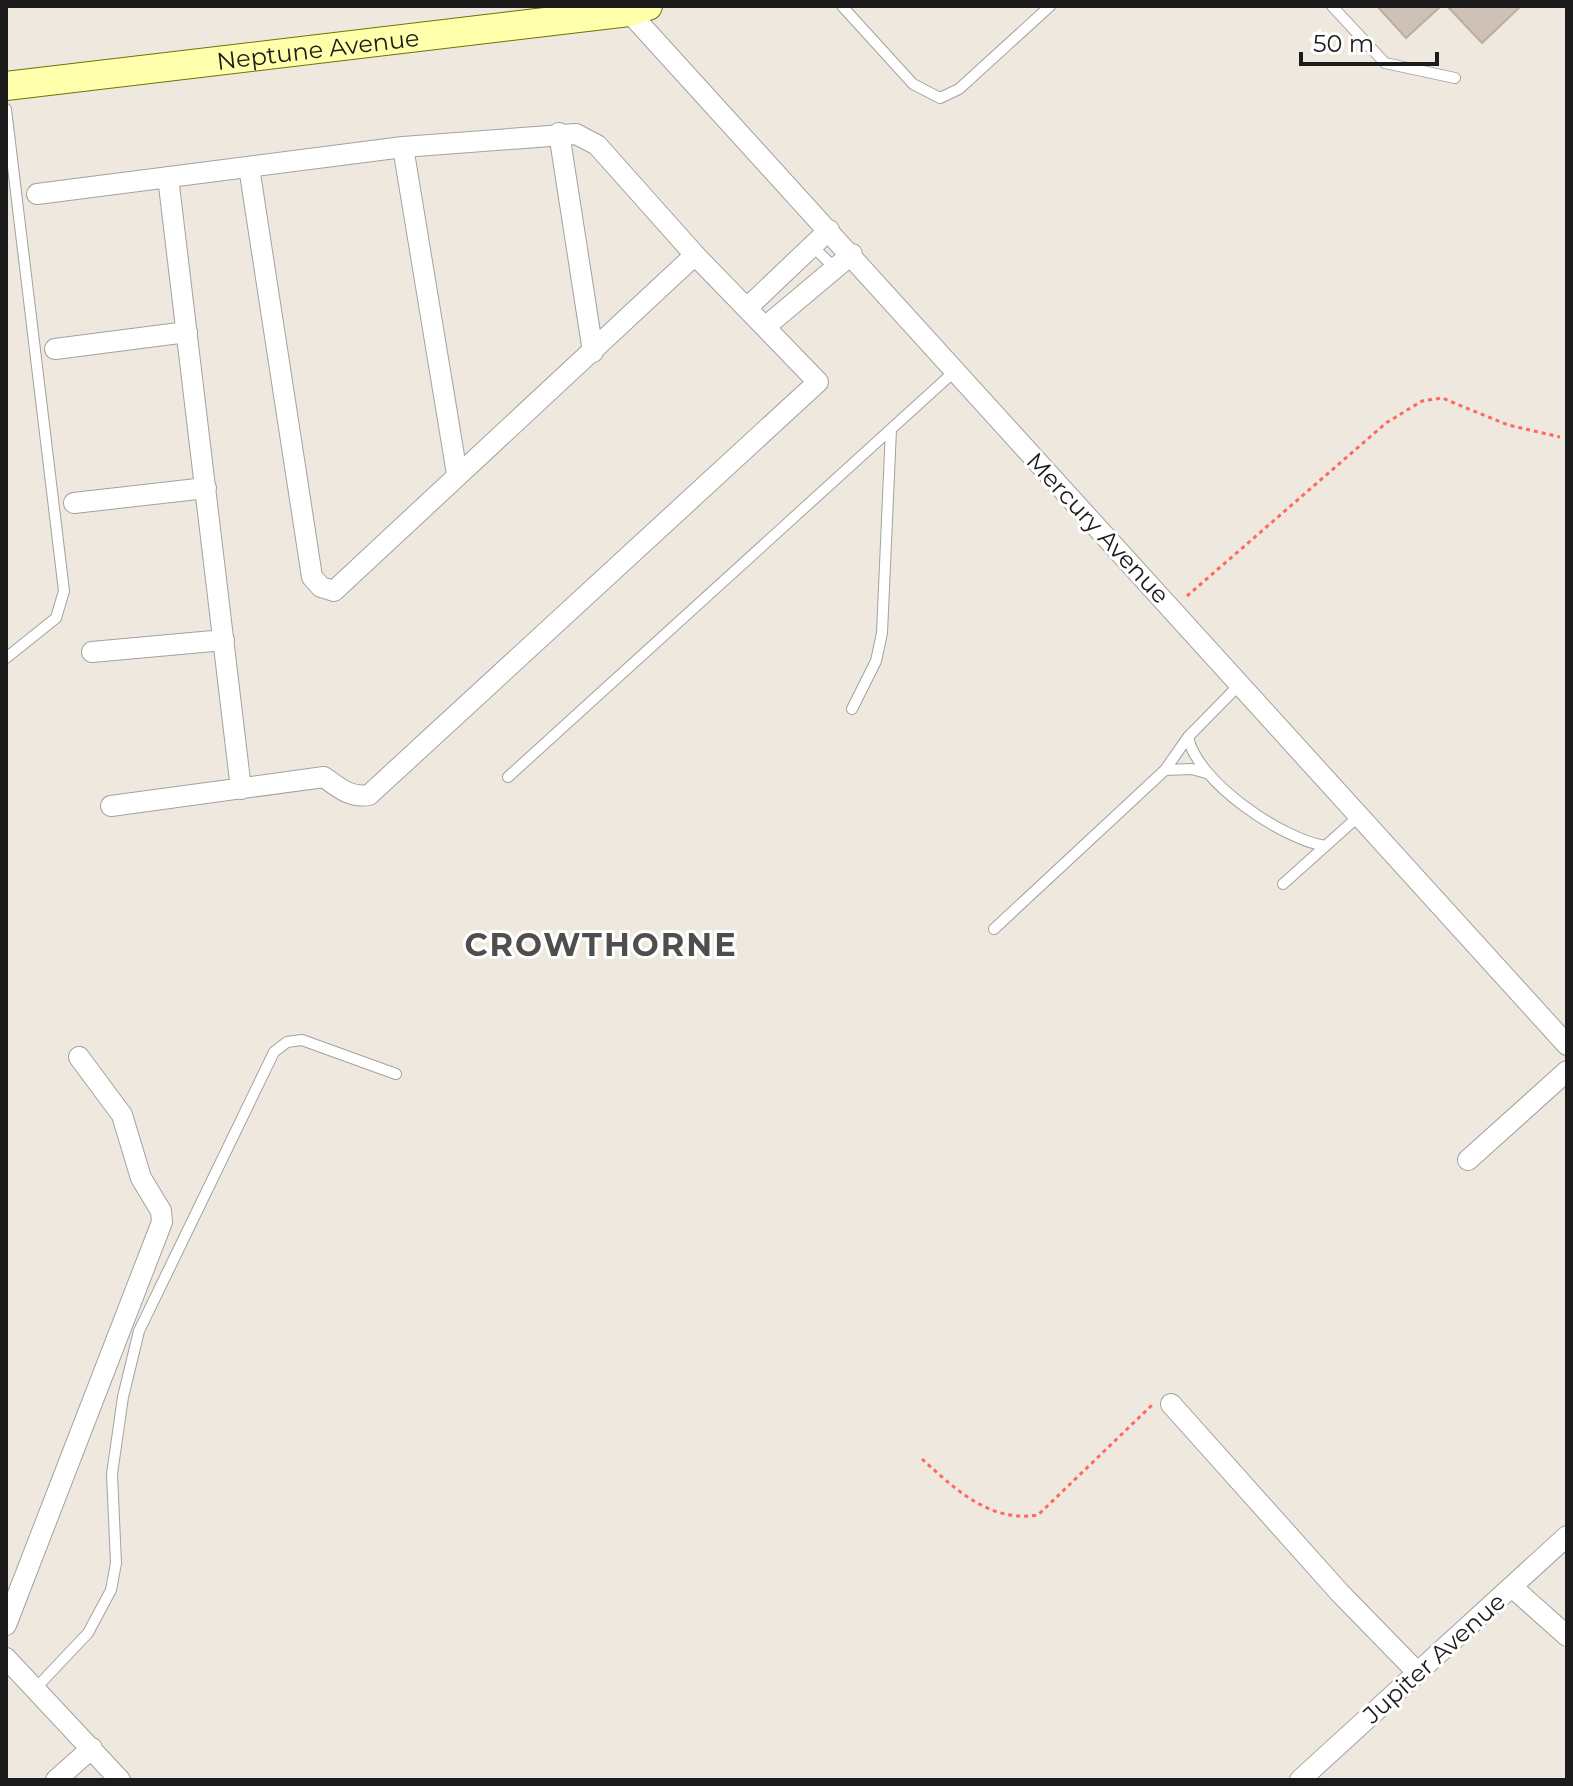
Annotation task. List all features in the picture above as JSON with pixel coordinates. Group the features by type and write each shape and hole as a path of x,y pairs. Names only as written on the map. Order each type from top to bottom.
{"main road":[{"name":"Neptune Avenue","path":"6,86 639,9"}],"street":[{"name":"Mercury Avenue","path":"639,9 829,230 1567,1045"},
{"path":"559,133 593,352"},
{"path":"37,194 403,147 559,133 588,138 818,382 369,795 358,797 344,792 324,777 111,806"},
{"path":"403,147 457,474"},
{"path":"249,167 312,577 321,587 334,591 695,255"},
{"path":"168,177 241,789"},
{"path":"747,308 829,230"},
{"path":"765,327 852,254"},
{"path":"55,349 187,332"},
{"path":"74,503 206,488"},
{"path":"92,652 224,640"},
{"path":"6,1625 162,1222 161,1211 141,1178 122,1115 79,1057"},
{"path":"1468,1160 1567,1071"},
{"path":"1171,1404 1340,1593 1418,1673"},
{"name":"Jupiter Avenue","path":"1300,1780 1567,1536"},
{"path":"1512,1587 1567,1636"},
{"path":"6,1658 120,1780"},
{"path":"56,1780 92,1748"}],"lane":[{"path":"842,6 913,84 940,98 959,89 1050,6"},
{"path":"1332,6 1385,63 1455,78"},
{"path":"6,109 64,591 56,618 6,658"},
{"path":"812,246 835,268"},
{"path":"508,777 956,370"},
{"path":"852,709 876,661 882,633 891,429"},
{"path":"994,929 1165,770 1188,737 1240,684"},
{"path":"1188,737 1191,749 1208,773 1279,829 1305,843 1325,846"},
{"path":"1165,770 1192,769 1208,773"},
{"path":"1283,884 1360,815"},
{"path":"35,1689 88,1633 111,1590 116,1563 112,1474 123,1397 139,1331 274,1052 287,1042 302,1040 396,1074"}],"path":[{"path":"1172,609 1386,423 1422,401 1451,400 1508,425 1560,437"},
{"path":"922,1459 948,1483 987,1509 1022,1517 1038,1515 1049,1508 1151,1406 1171,1404"}],"building":[{"path":"1377,6 1441,6 1406,38"},
{"path":"1447,6 1521,6 1482,43"}],"district":[{"name":"CROWTHORNE","path":"601,944"}]}
